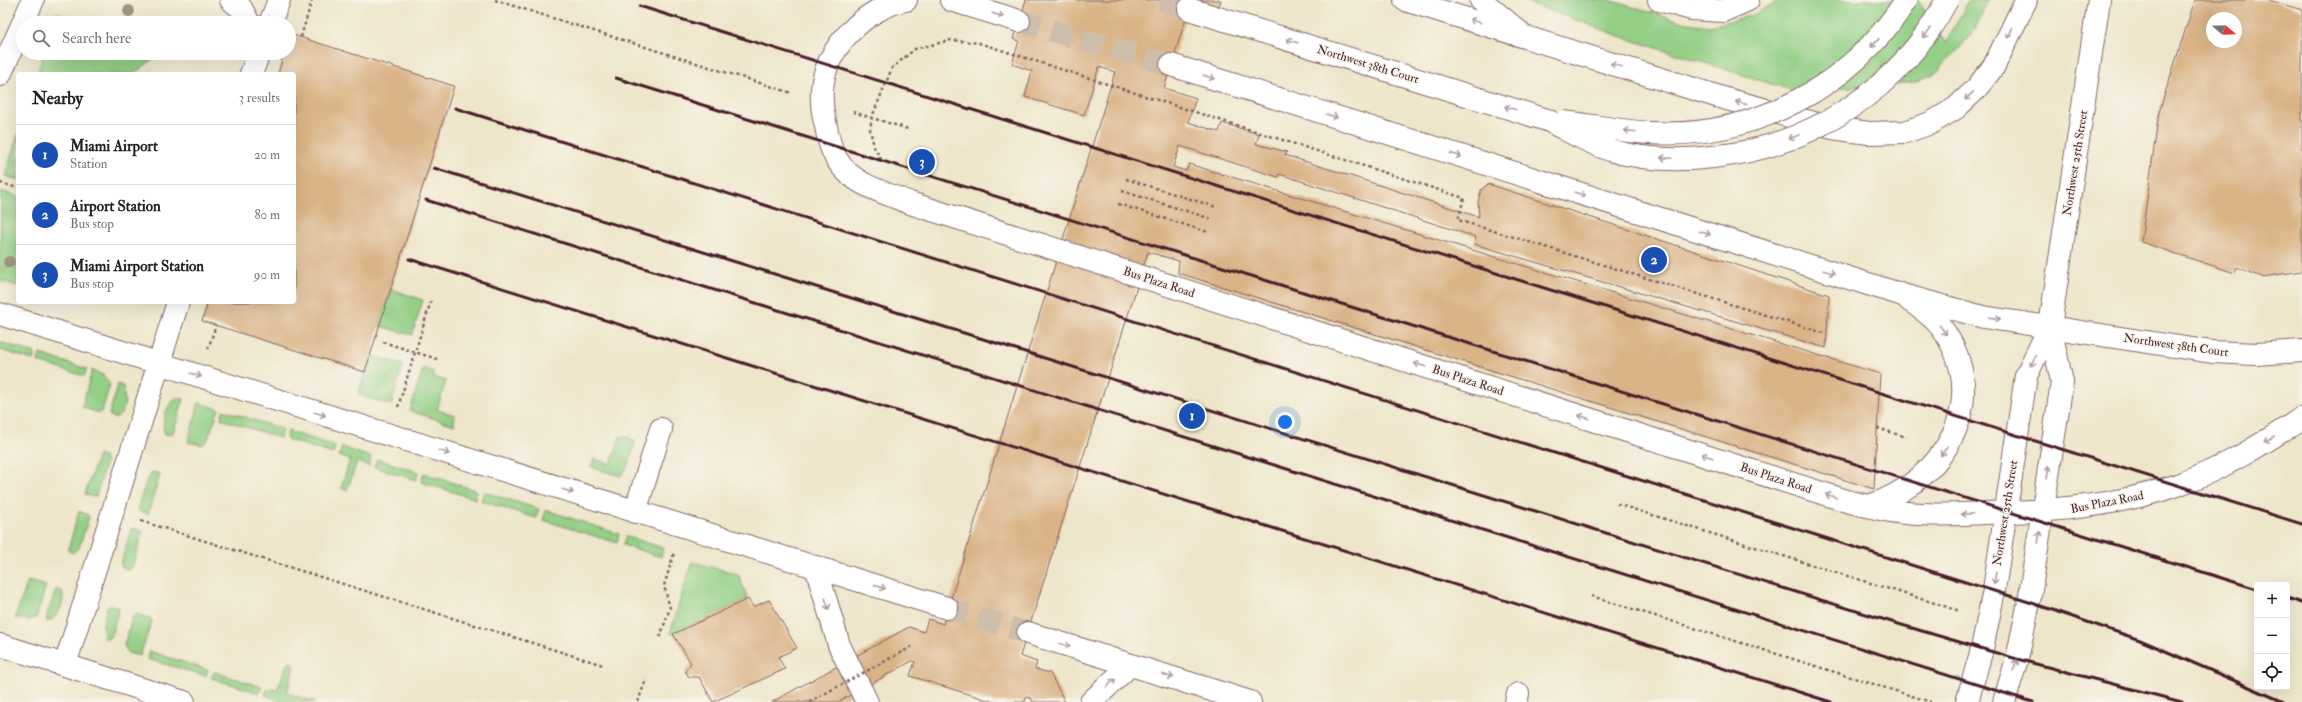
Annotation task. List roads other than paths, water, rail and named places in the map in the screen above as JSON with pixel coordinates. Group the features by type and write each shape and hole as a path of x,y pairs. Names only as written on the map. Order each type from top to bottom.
{"street":[{"path":"26,16 33,0"},
{"path":"231,0 241,8 245,16"},
{"path":"273,16 279,0"},
{"name":"Bus Plaza Road","path":"906,0 887,6 854,27 842,40 832,58 822,89 824,116 834,157 846,172 867,185 910,203 1869,506 1906,514 2006,512 2064,510 2128,500 2178,485 2271,438 2302,418"},
{"path":"951,0 1019,21"},
{"path":"1405,0 1723,98 1832,128 1869,134 1905,132 1931,123 1956,108 1976,89 1994,66 2026,0"},
{"path":"1481,0 1525,37"},
{"path":"1659,0 1691,9 1723,11 1748,0"},
{"path":"1547,120 1651,133 1699,132 1744,123 1790,105 1829,82 1865,53 1891,22 1906,0"},
{"path":"1547,120 1596,144 1636,156 1666,159 1697,159 1729,155 1762,148 1808,132 1832,120 1878,88 1914,51 1948,0"},
{"name":"Northwest 25th Street","path":"1967,702 1982,649 2006,512 2026,376 2050,326 2099,0"},
{"name":"Northwest 38th Court","path":"1189,9 1547,120"},
{"path":"0,75 16,39"},
{"name":"Northwest 38th Court","path":"1171,65 1903,295 1983,317 2050,326 2212,352 2256,354 2302,351"},
{"path":"1869,506 1897,494 1937,461 1950,444 1962,410 1964,384 1956,351 1940,326 1903,295"},
{"path":"65,665 177,304"},
{"path":"0,314 947,608"},
{"name":"Northwest 25th Street","path":"2004,702 2017,659 2029,602 2062,382 2050,326"},
{"path":"635,512 661,429"},
{"path":"816,567 840,645 867,702"},
{"path":"1028,633 1250,702"},
{"path":"0,645 184,702"},
{"path":"1091,702 1130,665"}],"tunnel":[{"path":"1161,0 1189,9"},
{"path":"1019,21 1171,65"},
{"path":"947,608 1028,633"}],"railway":[{"path":"639,6 2302,524"},
{"path":"616,78 2254,588"},
{"path":"455,108 2029,602 2140,640 2284,702"},
{"path":"434,168 1895,623 2017,659 2182,702"},
{"path":"426,200 2033,702"},
{"path":"409,259 1831,702"},
{"path":"2290,599 2302,603"}],"place":[{"name":"Miami Airport Station","path":"922,162"},
{"name":"Airport Station","path":"1654,260"},
{"name":"Miami Airport","path":"1192,416"}]}
